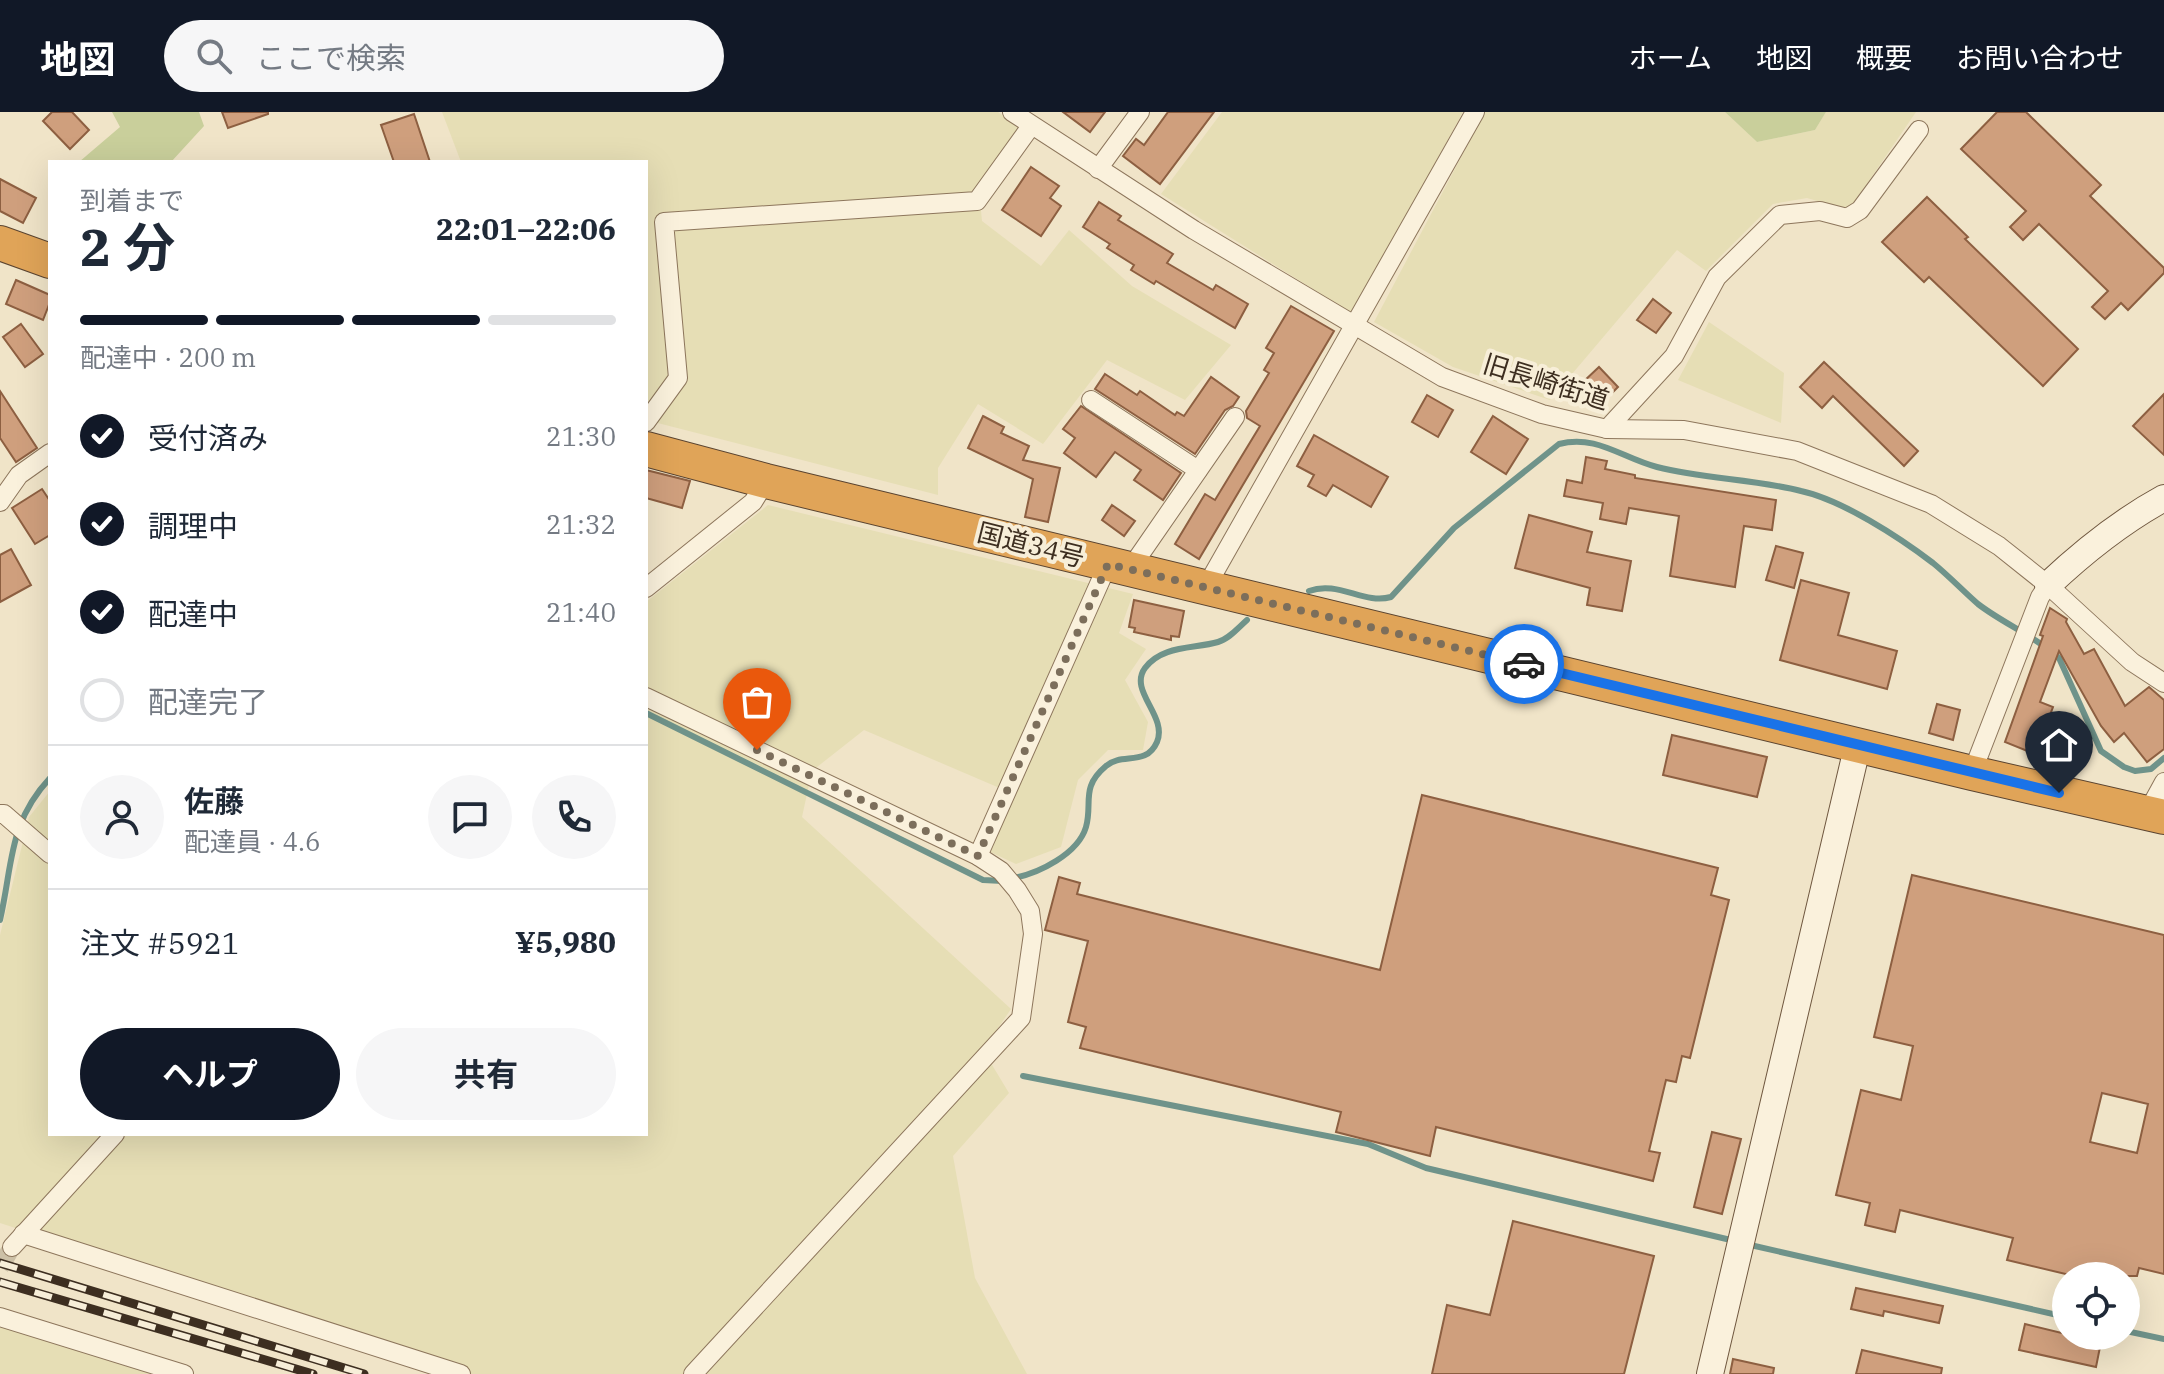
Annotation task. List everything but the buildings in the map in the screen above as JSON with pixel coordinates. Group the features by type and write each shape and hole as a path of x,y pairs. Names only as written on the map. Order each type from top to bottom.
{"highway":[{"path":"0,243 48,260"},
{"name":"国道34号","path":"648,450 766,481 2155,815"}],"street":[{"name":"旧長崎街道","path":"1012,112 1194,230 1442,377 1542,414 1607,429 1684,430 1797,451 1931,504 1999,546 2048,585 2132,662 2164,683"},
{"path":"1098,169 1140,112"},
{"path":"1206,587 1475,112"},
{"path":"648,419 678,378 664,222 977,201 1031,126"},
{"path":"1607,429 1674,356 1717,277 1780,215 1820,211 1847,218 1860,210 1919,130"},
{"path":"1091,400 1198,470"},
{"path":"978,856 1119,566 1198,470 1235,417"},
{"path":"0,502 19,475 48,454"},
{"path":"648,586 753,502 766,481"},
{"path":"1972,773 2028,628 2048,585 2091,545 2164,498"},
{"path":"648,698 978,856 1001,871 1017,890 1030,911 1033,934 1021,1018 693,1374"},
{"path":"1710,1374 1858,744"},
{"path":"2155,815 2164,782"},
{"path":"2,814 48,852"},
{"path":"113,1136 18,1240 461,1374"},
{"path":"0,1317 184,1374"}],"shaded area":[{"path":"442,112 998,112 1022,129 979,190 982,221 1041,266 1069,230 1132,286 1231,345 1185,400 1107,360 1043,444 978,404 938,468 938,495 648,421 648,160 460,160"},
{"path":"1222,112 1463,112 1353,314 1161,194"},
{"path":"1485,112 1725,112 1757,142 1815,130 1826,112 1916,112 1849,210 1807,198 1773,204 1706,271 1677,250 1550,400 1453,367 1374,322"},
{"path":"1709,322 1784,373 1781,423 1678,380"},
{"path":"768,505 1133,594 1119,633 1146,649 1125,680 1148,722 1143,750 1108,750 1078,780 1061,847 1016,864 986,850 1016,795 864,730 812,771 802,817 1011,1009 983,1050 1009,1093 953,1156 975,1278 1027,1374 465,1374 0,1223 0,935 29,817 48,793 48,1136 648,1136 648,600"},
{"path":"0,1323 166,1374 0,1374"}],"green space":[{"path":"112,112 199,112 204,126 173,160 81,160 120,127"},
{"path":"1725,112 1826,112 1815,130 1757,142"}],"waterway":[{"path":"1309,591 1330,588 1371,598 1391,597 1454,528 1559,444 1585,442 1657,467 1801,491 1852,511 1919,553 1978,604 2059,658 2101,751 2135,771 2151,769 2164,758"},
{"path":"1014,878 1046,867 1075,846 1086,827 1090,788 1098,774 1112,762 1147,754 1157,742 1157,723 1141,686 1145,668 1160,655 1222,641 1247,620"},
{"path":"648,714 983,880 1003,881"},
{"path":"0,920 19,828 26,811 48,780"},
{"path":"1023,1076 1368,1144 1426,1168 1735,1241"},
{"path":"1746,1244 2052,1314"},
{"path":"2140,1334 2164,1339"}],"tunnel":[{"path":"0,1267 12,1247"}],"railway":[{"path":"0,1263 364,1374"},
{"path":"0,1282 313,1374"}],"way so far":[{"path":"757,750 978,856 1108,564 1524,664"}],"route":[{"path":"1524,664 2059,793"}]}
